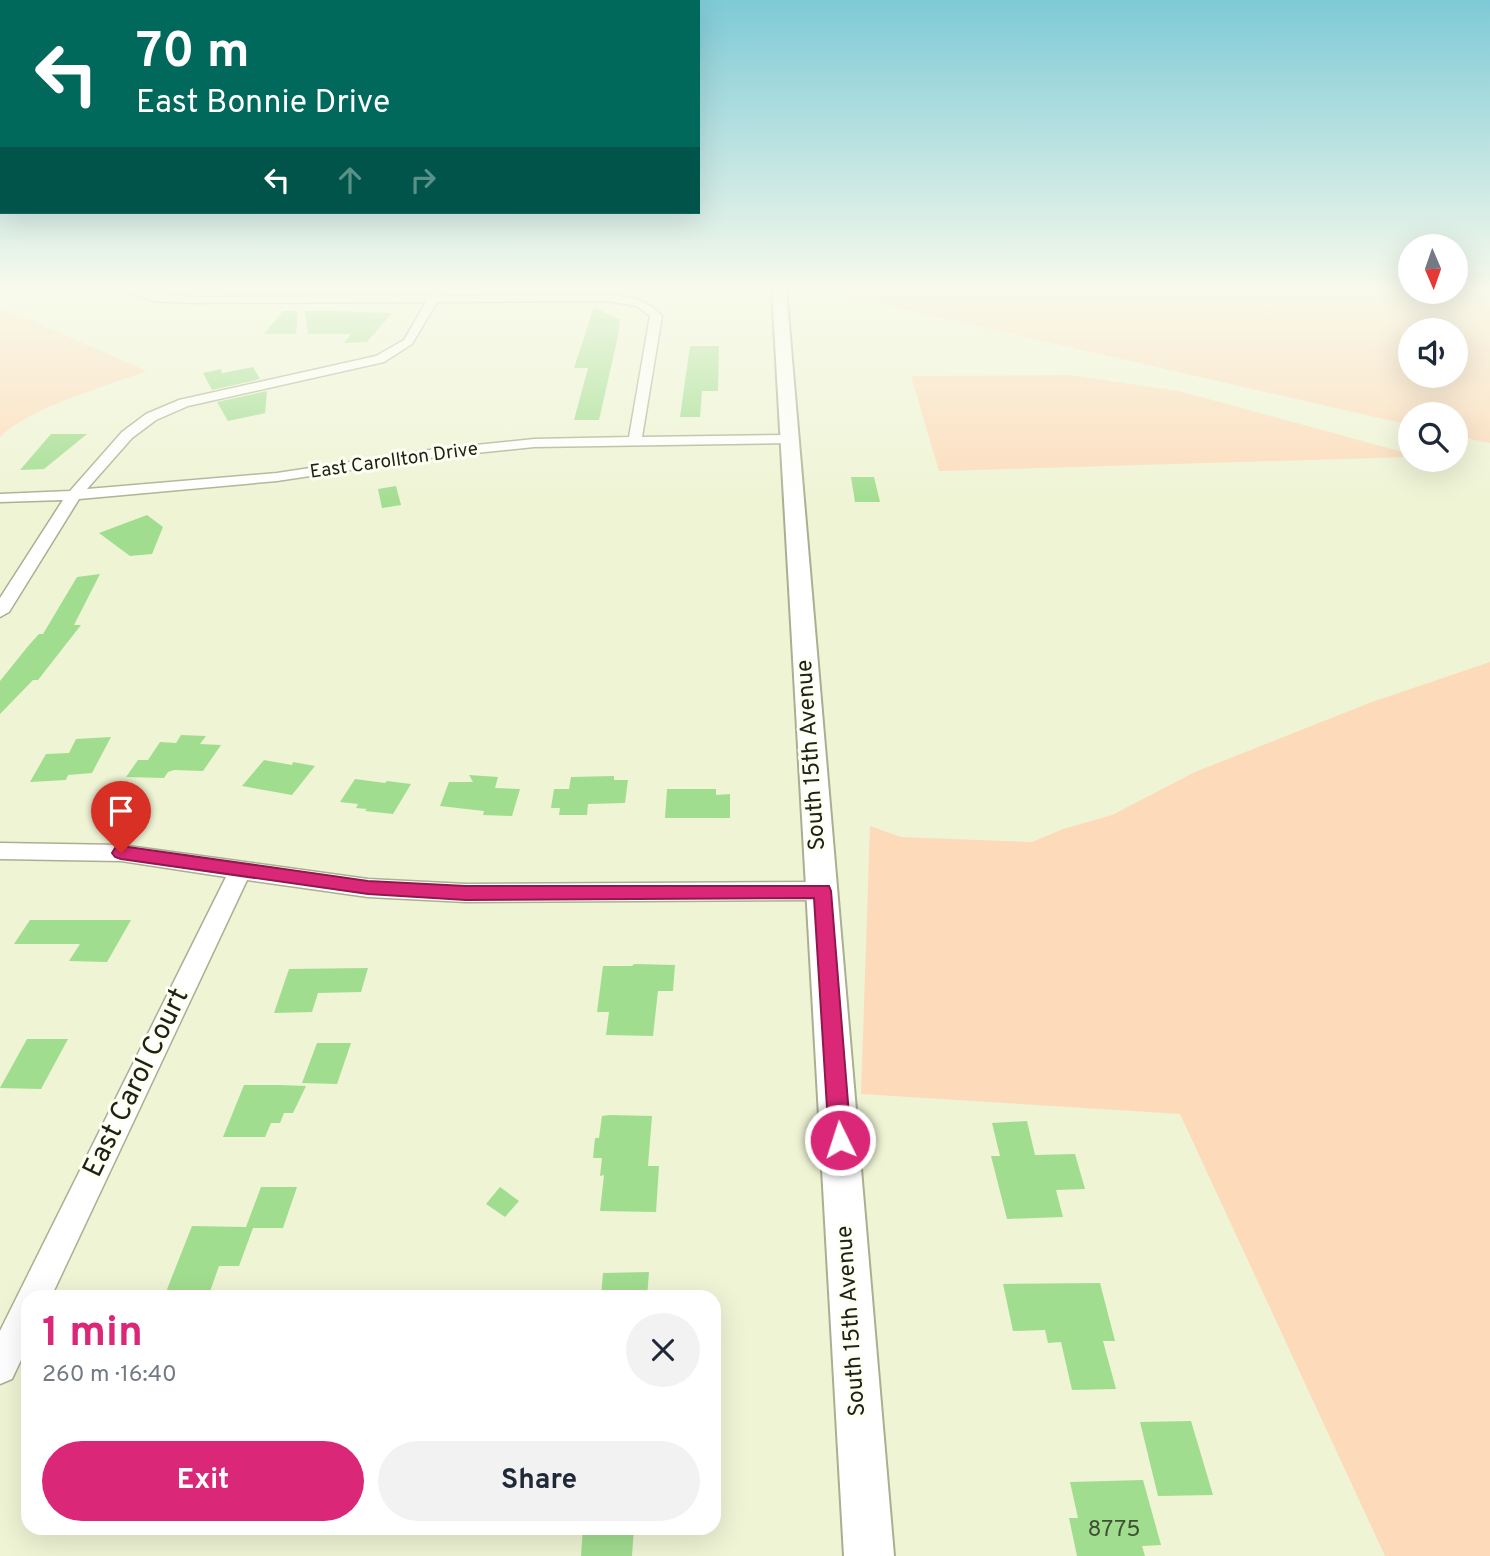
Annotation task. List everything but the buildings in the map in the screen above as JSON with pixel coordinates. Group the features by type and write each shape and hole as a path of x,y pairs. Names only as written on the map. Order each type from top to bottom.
{"street":[{"path":"0,612 74,495 127,435 151,417 184,403 368,362"},
{"path":"635,441 648,362"},
{"name":"South 15th Avenue","path":"783,362 869,1556"},
{"name":"East Carollton Drive","path":"0,498 74,495 277,477 436,453 534,443 788,439"},
{"path":"0,851 121,853 368,888 466,893 822,891"},
{"name":"East Carol Court","path":"37,1290 241,869"},
{"path":"0,1367 21,1324"}],"shaded area":[{"path":"0,362 125,362 147,371 47,408 12,427 0,438"},
{"path":"1133,362 1398,362 1398,388 1468,388 1468,362 1490,362 1490,443 1468,438 1468,402 1398,402 1398,422"},
{"path":"1070,375 1179,391 1398,451 1398,457 939,471 911,376"},
{"path":"1490,662 1490,1556 1385,1556 1180,1114 861,1094 870,826 901,837 1032,842 1063,829 1112,815 1195,772 1372,702"}],"route":[{"path":"121,853 368,888 466,893 822,891 840,1140"}]}
